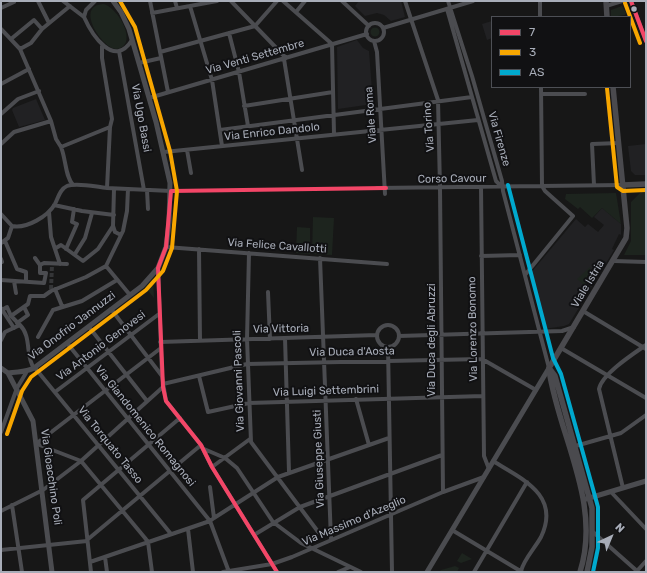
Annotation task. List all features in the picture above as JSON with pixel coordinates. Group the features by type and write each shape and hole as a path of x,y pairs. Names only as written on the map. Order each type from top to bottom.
{"main road":[{"path":"606,4 607,16"},
{"name":"Viale Istria","path":"549,368 614,261 624,243 627,231 614,88"},
{"path":"623,184 646,184"},
{"path":"549,368 553,387 572,447"},
{"path":"549,368 554,376 586,499 593,532 591,556 587,572"},
{"path":"580,572 586,541 586,499"}],"street":[{"path":"38,1 48,21"},
{"path":"63,1 84,17 102,46 102,58 112,119 110,127 107,188"},
{"path":"84,17 86,10 95,1"},
{"path":"113,1 121,12 139,63 164,152 170,191 169,223 166,247 158,268 162,376 166,401 202,447 212,467 277,572"},
{"path":"150,1 168,92"},
{"path":"175,1 177,8"},
{"path":"152,12 217,1"},
{"path":"231,1 285,58 302,170"},
{"path":"160,52 255,26 277,1"},
{"path":"283,1 332,44 334,134"},
{"path":"296,12 305,1"},
{"path":"342,1 369,26"},
{"name":"Via Torino","path":"405,1 438,100 440,188"},
{"path":"448,1 449,9"},
{"path":"383,28 411,21 473,1"},
{"path":"540,1 540,16"},
{"path":"606,4 622,1"},
{"path":"631,1 646,41"},
{"path":"1,8 14,2"},
{"path":"20,49 31,43 42,29 70,6"},
{"path":"190,6 212,80 222,146"},
{"name":"Via Firenze","path":"449,9 478,120 496,181 502,187"},
{"name":"Via Firenze","path":"449,9 481,106 502,181 502,187"},
{"path":"631,18 636,16"},
{"path":"11,39 34,20 42,29"},
{"path":"378,23 383,28 384,34 382,38 374,41 369,38 367,34 369,26 378,23"},
{"path":"1,29 20,49 39,91 51,121 56,139 65,157 68,178 74,185"},
{"path":"228,33 239,72 248,126"},
{"name":"Via Venti Settembre","path":"149,98 367,34"},
{"path":"102,46 113,51 119,51 129,45 132,40"},
{"name":"Viale Roma","path":"374,41 377,52 386,188 385,194"},
{"name":"Via Ugo Bassi","path":"119,51 146,190 148,209"},
{"path":"139,63 161,58"},
{"path":"1,84 29,69"},
{"path":"525,275 573,216 545,192 542,186 541,88"},
{"path":"1,114 11,107 18,99 39,91"},
{"path":"244,106 333,92"},
{"path":"541,94 585,94"},
{"path":"220,130 472,96"},
{"name":"Via Enrico Dandolo","path":"164,152 478,120"},
{"path":"1,144 14,132 51,121"},
{"path":"61,147 110,127"},
{"path":"594,185 592,144 619,143"},
{"path":"187,150 191,173"},
{"name":"Corso Cavour","path":"377,188 623,184"},
{"path":"1,214 3,219 12,226 18,226 38,219 49,212 64,188 74,185 170,191"},
{"name":"Via Lorenzo Bonomo","path":"481,187 484,456 488,469"},
{"path":"502,187 549,368"},
{"path":"114,188 113,226 115,232 121,235"},
{"name":"Via Duca degli Abruzzi","path":"440,188 443,492"},
{"path":"11,316 28,304 30,296 44,296 53,290 86,277 106,266 121,235 127,211 128,189"},
{"path":"54,205 92,213 114,215"},
{"path":"66,249 76,230 77,224 72,222 74,209"},
{"path":"49,212 52,237 60,264"},
{"path":"75,254 85,238 92,213"},
{"path":"12,226 9,236 3,242 17,269 26,272 26,282"},
{"path":"56,248 61,245 83,261 98,249 113,226"},
{"name":"Via Felice Cavallotti","path":"166,247 387,264"},
{"path":"199,249 200,341"},
{"name":"Via Giovanni Pascoli","path":"249,253 247,364 250,439 319,533"},
{"path":"482,256 520,255"},
{"path":"1,280 44,283 46,273 40,273 40,265 35,258"},
{"name":"Via Giuseppe Giusti","path":"320,258 331,540"},
{"path":"614,261 646,262"},
{"path":"40,265 44,263 67,264"},
{"path":"106,266 130,295"},
{"name":"Via Onofrio Jannuzzi","path":"26,373 142,286 158,268"},
{"path":"38,337 50,314 57,308 82,301 117,280"},
{"path":"14,281 16,293"},
{"path":"53,290 62,306"},
{"path":"268,292 270,339"},
{"path":"14,328 2,309 7,306 11,316 24,329 28,340 31,364 34,368"},
{"path":"1,340 6,332 14,328 28,315 24,307"},
{"path":"111,309 162,376"},
{"path":"583,311 645,347 607,375 599,385 623,488"},
{"name":"Via Antonio Genovesi","path":"55,392 159,314"},
{"path":"388,325 397,329 399,336 396,343 388,347 379,342 377,335 379,329 388,325"},
{"path":"399,336 540,332 566,330 574,326"},
{"path":"89,327 147,402"},
{"name":"Via Vittoria","path":"160,342 377,335"},
{"path":"285,338 289,472"},
{"name":"Via Giandomenico Romagnosi","path":"67,343 210,521 229,572"},
{"path":"388,347 389,475 392,572"},
{"path":"37,444 161,348"},
{"path":"561,348 646,398"},
{"name":"Via Duca d'Aosta","path":"163,386 247,364 482,359 537,388"},
{"path":"1,368 8,373 18,371 26,373 16,388 1,432"},
{"name":"Via Torquato Tasso","path":"34,368 171,534"},
{"name":"Viale Istria","path":"427,572 549,368"},
{"name":"Via Gioacchino Poli","path":"8,373 33,421 43,490 52,572"},
{"name":"Via Luigi Settembrini","path":"199,376 208,412 249,402 483,396"},
{"path":"537,388 547,382 551,383 553,387"},
{"path":"1,511 43,490 81,461 163,386"},
{"path":"356,399 369,445"},
{"path":"572,447 621,433 646,415"},
{"path":"90,572 83,500 180,418"},
{"path":"90,562 210,521 278,477 389,438"},
{"path":"212,467 250,439"},
{"path":"37,444 81,461 148,542 152,572"},
{"path":"202,447 225,458 237,468 273,522 301,543 361,572"},
{"path":"1,550 87,540 139,496 202,447"},
{"path":"254,535 273,522 300,507 442,455"},
{"path":"452,530 521,572 541,536 546,515 544,499 535,487 493,461"},
{"name":"Via Massimo d'Azeglio","path":"224,572 272,564 443,492 484,477"},
{"path":"586,499 646,481"},
{"path":"474,572 527,482"},
{"path":"210,487 214,518"},
{"path":"611,492 646,528"},
{"path":"12,505 22,572"},
{"path":"188,529 192,572"},
{"path":"593,532 636,572 646,561"},
{"path":"105,557 107,572"},
{"path":"338,572 350,567"}],"shaded area":[{"path":"359,1 401,1 405,17 391,21 384,15 377,13 365,16 355,6"},
{"path":"104,4 109,6 121,20 126,32 126,42 123,46 116,49 110,47 98,35 91,19 91,11 95,6"},
{"path":"622,6 626,13 625,15 611,16 611,10"},
{"path":"491,21 491,38 487,40 482,24"},
{"path":"375,27 380,32 375,37 370,32"},
{"path":"357,40 363,48 369,51 373,104 338,109 337,47"},
{"path":"36,99 45,120 19,127 12,110 13,108"},
{"path":"646,144 646,175 635,175 631,171 628,146"},
{"path":"641,192 646,192 646,255 624,255 631,241 631,202"},
{"path":"616,193 621,224 602,208 592,218 580,207 578,209 565,199 566,194"},
{"path":"602,208 621,224 621,235 619,234 612,249 614,250 569,324 544,329 529,275 576,219 585,227 588,224 598,232 604,225 594,217"},
{"path":"313,217 334,218 332,255 312,254"},
{"path":"297,227 310,228 310,254 296,253"},
{"path":"590,267 591,271 586,287 577,279"},
{"path":"153,278 154,298 145,287"},
{"path":"462,553 472,559 461,563 457,561"},
{"path":"455,566 459,568 457,572 439,572 441,570"}],"tunnel":[{"path":"51,289 52,265"}],"transit line":[{"name":"3","path":"7,434 22,391 31,377 146,290 163,271 172,248 177,191 170,151 135,27 120,1"},
{"name":"7","path":"631,1 646,41"},
{"name":"3","path":"625,3 630,16"},
{"name":"3","path":"631,19 640,43"},
{"name":"3","path":"607,88 617,187 623,191 646,190"},
{"name":"AS","path":"508,185 553,358 561,374 598,507 598,548 593,572"},
{"name":"7","path":"277,572 212,467 201,445 166,401 163,387 158,268 166,247 171,191 386,188"}]}
